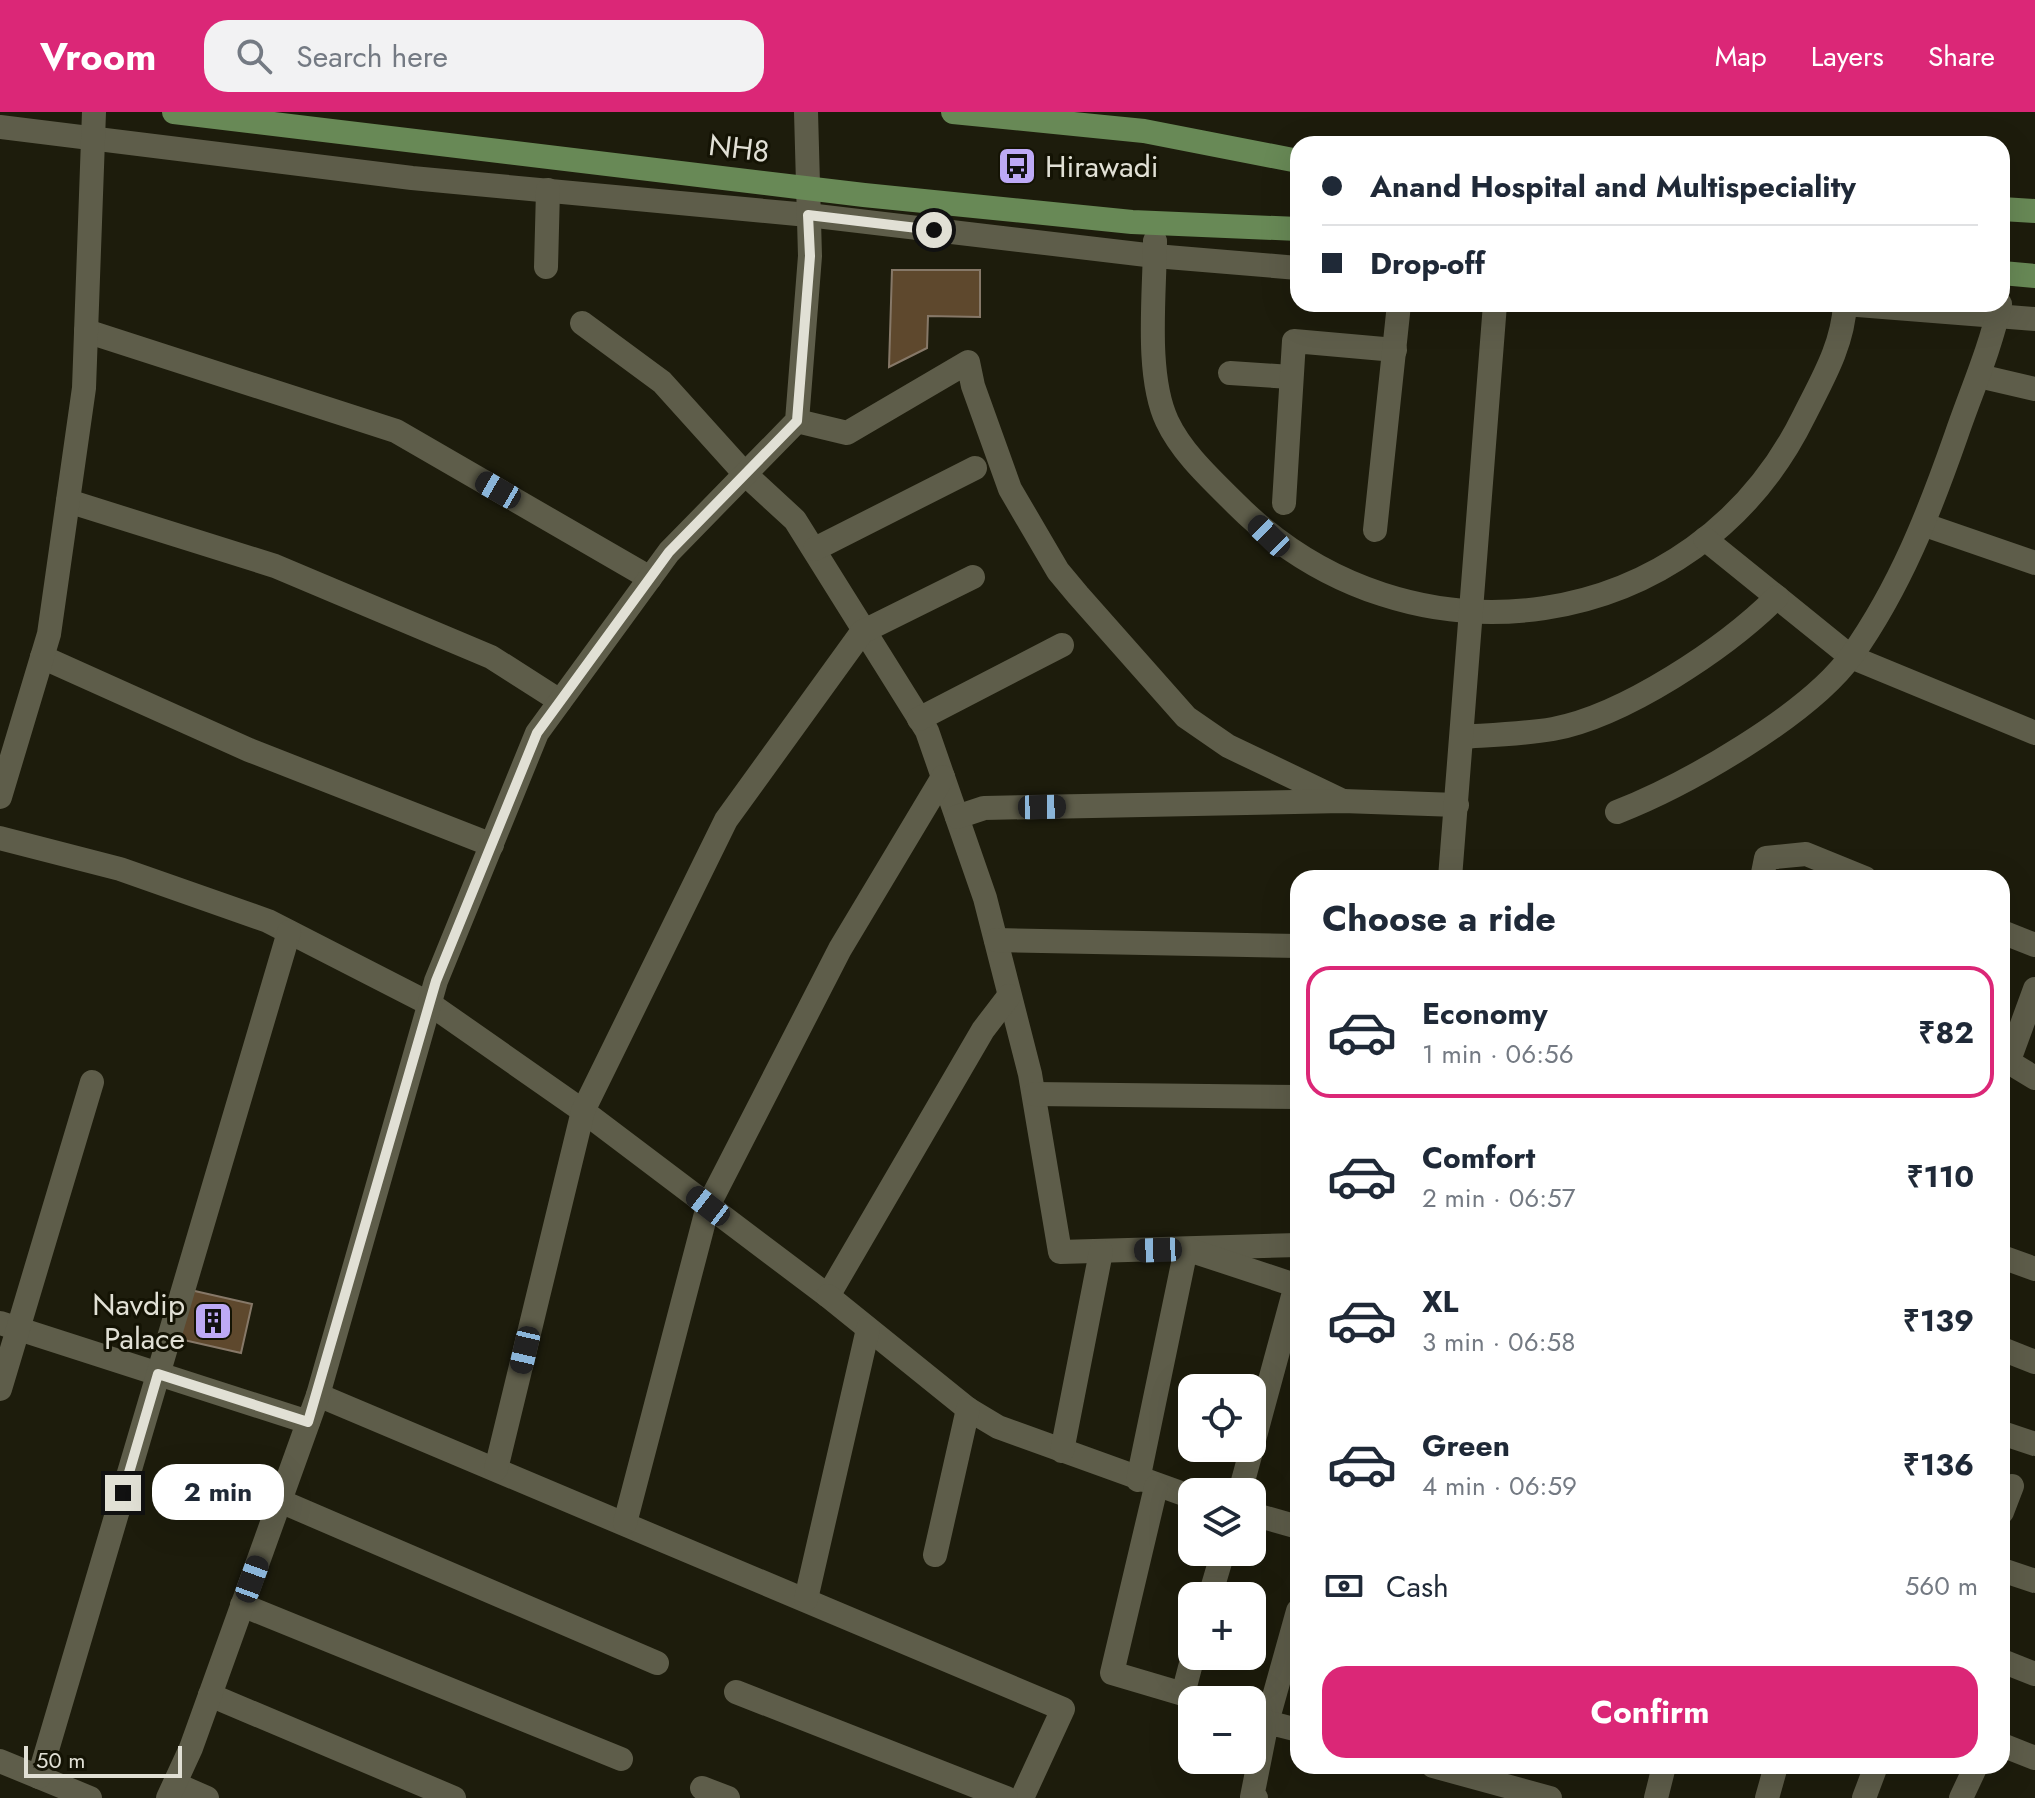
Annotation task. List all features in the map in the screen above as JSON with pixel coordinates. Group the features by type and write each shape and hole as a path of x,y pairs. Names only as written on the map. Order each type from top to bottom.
{"main road":[{"name":"NH8","path":"174,112 807,188 1156,223 1290,229"},
{"path":"953,112 1144,131 1290,159"},
{"path":"2010,209 2035,211"},
{"path":"2010,289 2035,276"}],"street":[{"path":"0,797 49,634 84,388 94,112"},
{"path":"207,1798 171,1791 210,1695 318,1395 430,1004 537,733 669,552 797,421 810,256 806,112"},
{"path":"0,127 548,190 808,215 1155,256 1290,267"},
{"path":"546,267 548,190"},
{"path":"1156,223 1153,325 1157,374 1166,420 1193,461 1269,536 1345,583 1471,613 1521,613 1585,601 1682,557 1730,521 1765,485 1788,449 1833,361 1843,312"},
{"path":"2010,299 2035,319"},
{"path":"1375,530 1398,312"},
{"path":"1451,870 1494,312"},
{"path":"1617,812 1701,774 1819,689 1851,657 1896,583 1925,525 1979,376 1997,312"},
{"path":"582,323 662,382 745,474 795,520 862,632 927,731 996,940 1034,1094 1060,1252 1290,1245"},
{"path":"86,331 396,431 650,578"},
{"path":"1284,503 1294,341 1395,350"},
{"path":"797,421 847,433 968,362 973,386 1010,489 1058,571 1078,595 1186,717 1228,746 1343,801"},
{"path":"1230,373 1291,377"},
{"path":"1979,376 2035,389"},
{"path":"815,549 975,468"},
{"path":"68,501 275,566 491,657 560,701"},
{"path":"1925,525 2035,563"},
{"path":"1705,539 1851,657 2035,733"},
{"path":"496,1469 583,1111 726,820 862,632 973,577"},
{"path":"1462,737 1554,729 1617,708 1713,651 1777,597"},
{"path":"919,719 1062,645"},
{"path":"42,657 249,750 492,845"},
{"path":"625,1523 708,1206 840,949 943,777"},
{"path":"957,817 984,808 1343,801 1457,805"},
{"path":"0,838 120,869 196,895 289,932 430,1004 583,1111 828,1296 968,1409 998,1427 1178,1493"},
{"path":"1764,870 1766,858 1806,854 1845,870"},
{"path":"39,1777 289,932"},
{"path":"2010,935 2035,945"},
{"path":"996,940 1290,946"},
{"path":"2010,1049 2035,989"},
{"path":"828,1296 983,1030 1009,996"},
{"path":"2010,1062 2035,1078"},
{"path":"0,1389 9,1326 92,1082"},
{"path":"1034,1094 1290,1097"},
{"path":"1186,1249 1290,1283"},
{"path":"1178,1693 1112,1673 1186,1249"},
{"path":"1062,1451 1101,1252"},
{"path":"2010,1260 2035,1269"},
{"path":"1266,1397 1290,1310"},
{"path":"9,1326 308,1422"},
{"path":"806,1599 868,1329"},
{"path":"2010,1352 2035,1362"},
{"path":"318,1395 1063,1709 1022,1798"},
{"path":"935,1555 968,1409"},
{"path":"2010,1436 2035,1444"},
{"path":"2010,1491 2012,1486"},
{"path":"280,1501 657,1663"},
{"path":"1266,1518 1290,1525"},
{"path":"2010,1573 2035,1581"},
{"path":"242,1605 621,1759"},
{"path":"1266,1704 1290,1640"},
{"path":"2010,1664 2035,1674"},
{"path":"736,1692 1006,1798"},
{"path":"210,1695 454,1798"},
{"path":"1266,1722 1290,1728"},
{"path":"2010,1748 2035,1758"},
{"path":"1,1765 90,1798"},
{"path":"1254,1774 1252,1797 1256,1798"},
{"path":"1458,1774 1550,1798"},
{"path":"1656,1798 1662,1774"},
{"path":"1767,1798 1774,1774"},
{"path":"1864,1798 1873,1774"},
{"path":"1961,1798 1972,1774"},
{"path":"702,1788 728,1798"}],"building":[{"path":"892,270 980,270 980,317 928,316 927,348 889,367"},
{"name":"Navdip Palace","path":"186,1289 252,1304 241,1353 175,1338"}],"place":[{"name":"Hirawadi","path":"1017,166"},
{"name":"Navdip Palace","path":"213,1321"}],"route":[{"path":"123,1493 158,1374 308,1422 436,981 537,733 669,552 797,421 810,256 808,215 934,230"}]}
